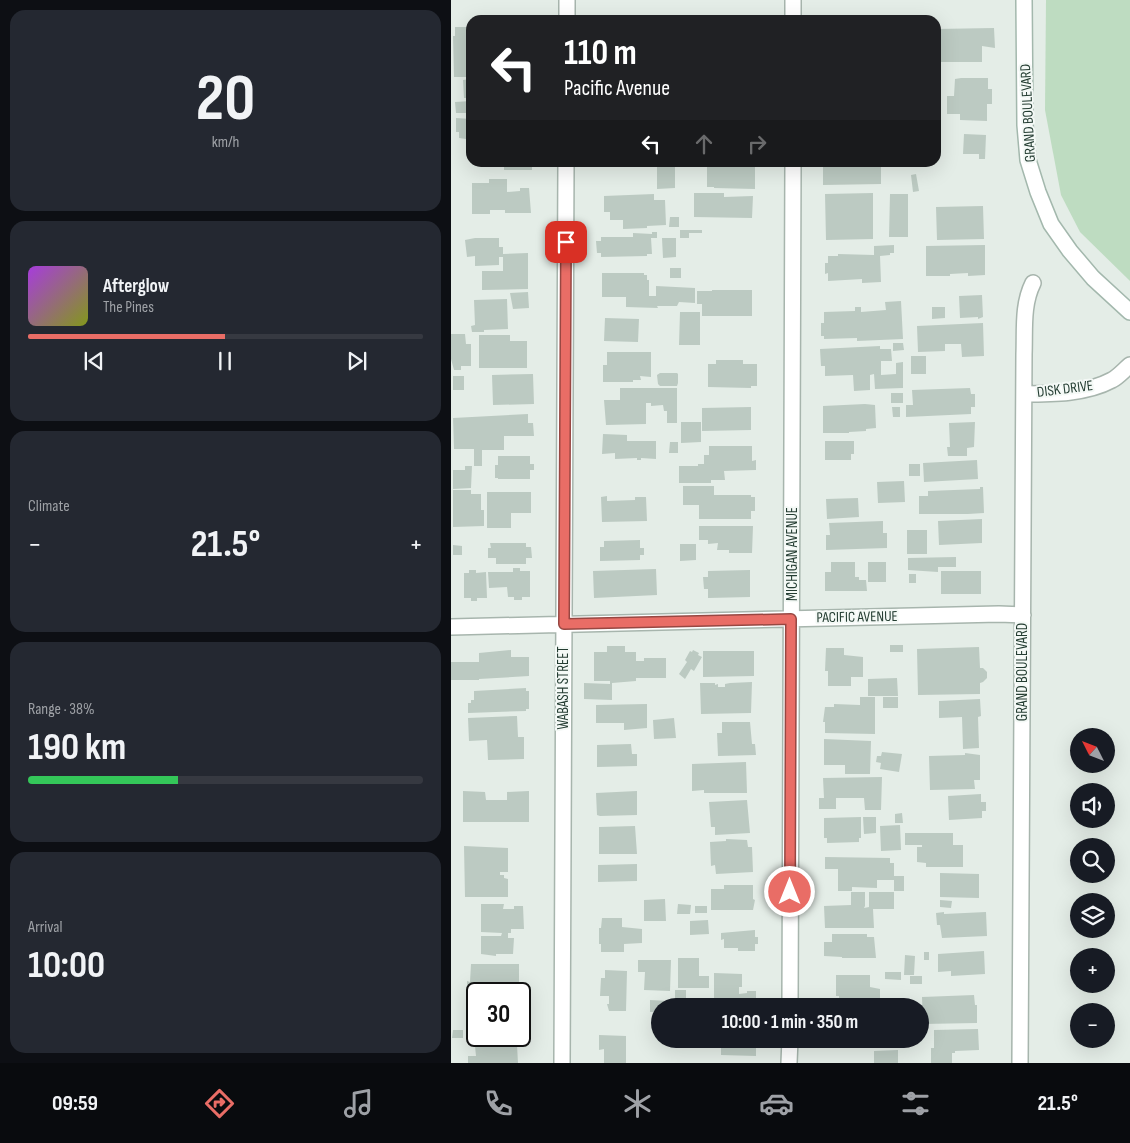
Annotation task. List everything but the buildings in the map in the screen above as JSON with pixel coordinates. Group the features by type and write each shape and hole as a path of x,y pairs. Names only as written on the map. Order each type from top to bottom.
{"street":[{"path":"567,0 567,15"},
{"path":"793,0 793,15"},
{"name":"GRAND BOULEVARD","path":"1024,0 1025,125 1028,160 1038,192 1051,224 1070,251 1093,278 1130,312"},
{"name":"WABASH STREET","path":"561,1063 566,167"},
{"name":"MICHIGAN AVENUE","path":"790,998 793,167"},
{"name":"GRAND BOULEVARD","path":"1020,1063 1025,306 1033,283"},
{"name":"DISK DRIVE","path":"1024,394 1089,390 1113,380 1130,365"},
{"name":"PACIFIC AVENUE","path":"451,627 999,614 1023,615"},
{"path":"789,1048 789,1063"}],"green space":[{"path":"1046,0 1130,0 1130,281 1080,232 1061,195 1045,110"}],"route":[{"path":"566,242 564,624 791,619 790,892"}]}
